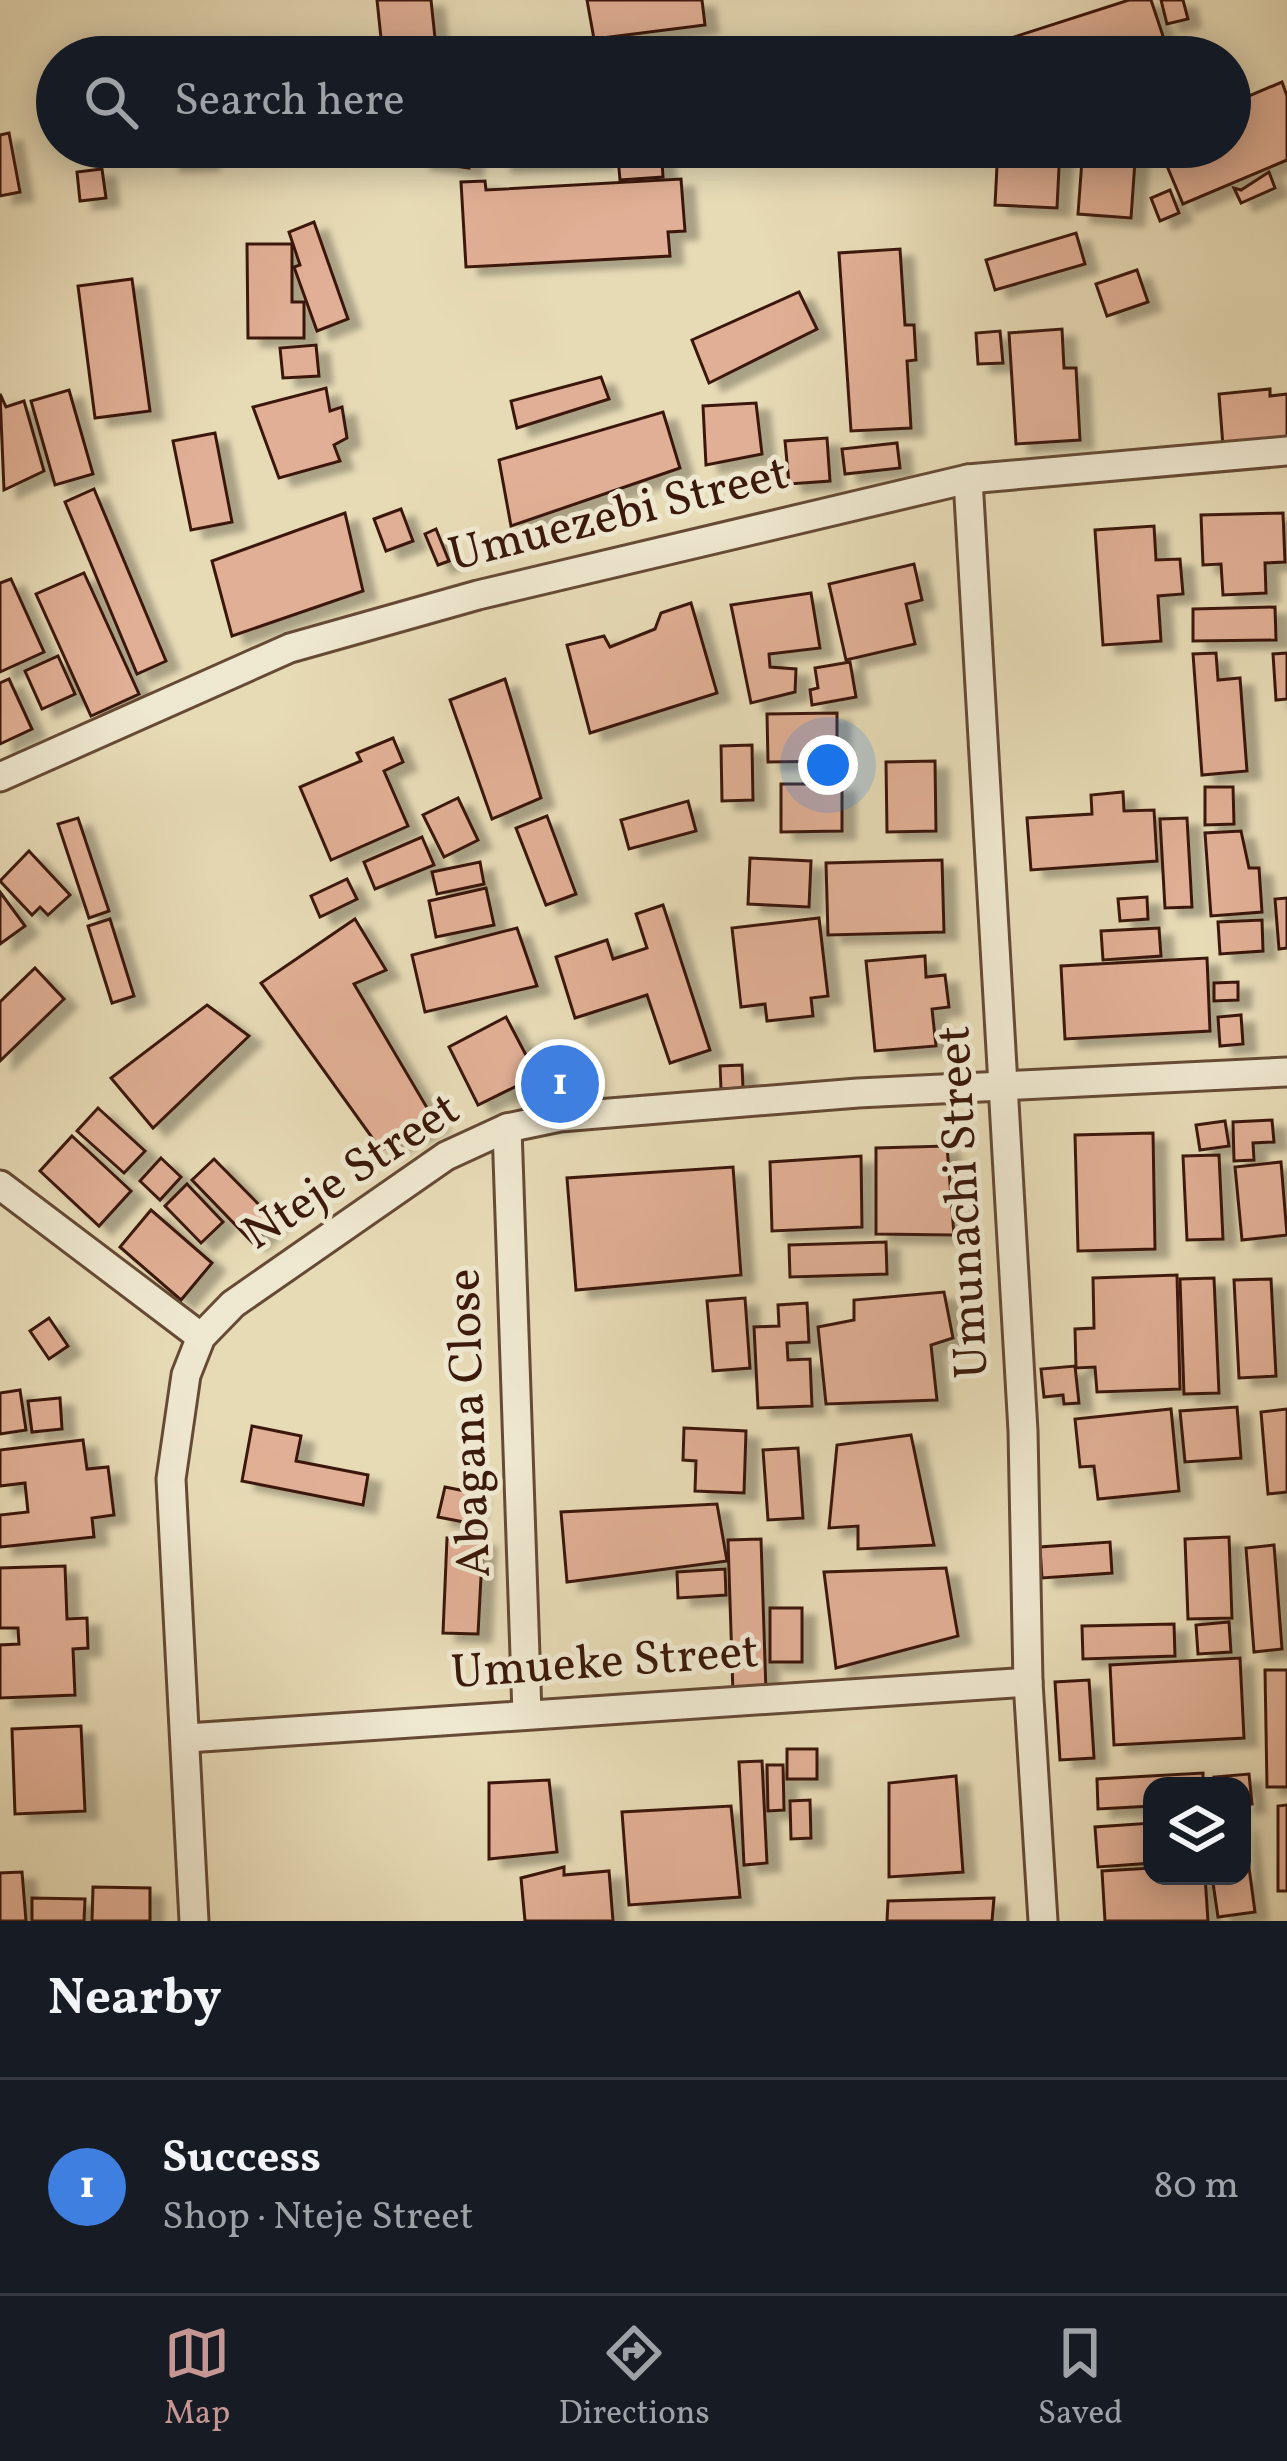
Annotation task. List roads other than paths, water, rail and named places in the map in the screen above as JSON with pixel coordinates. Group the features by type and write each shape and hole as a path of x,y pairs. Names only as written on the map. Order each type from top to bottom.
{"street":[{"name":"Umuezebi Street","path":"0,777 290,648 478,595 968,479 1287,451"},
{"name":"Umunachi Street","path":"968,479 1023,1431 1028,1682 1043,1921"},
{"name":"Nteje Street","path":"194,1921 171,1479 185,1375 201,1336 233,1304 446,1156 507,1128 589,1112 1003,1084 1287,1072"},
{"name":"Abagana Close","path":"507,1128 527,1714"},
{"path":"0,1185 201,1336"},
{"name":"Umueke Street","path":"187,1738 1028,1682"}],"place":[{"name":"Success","path":"560,1084"}]}
